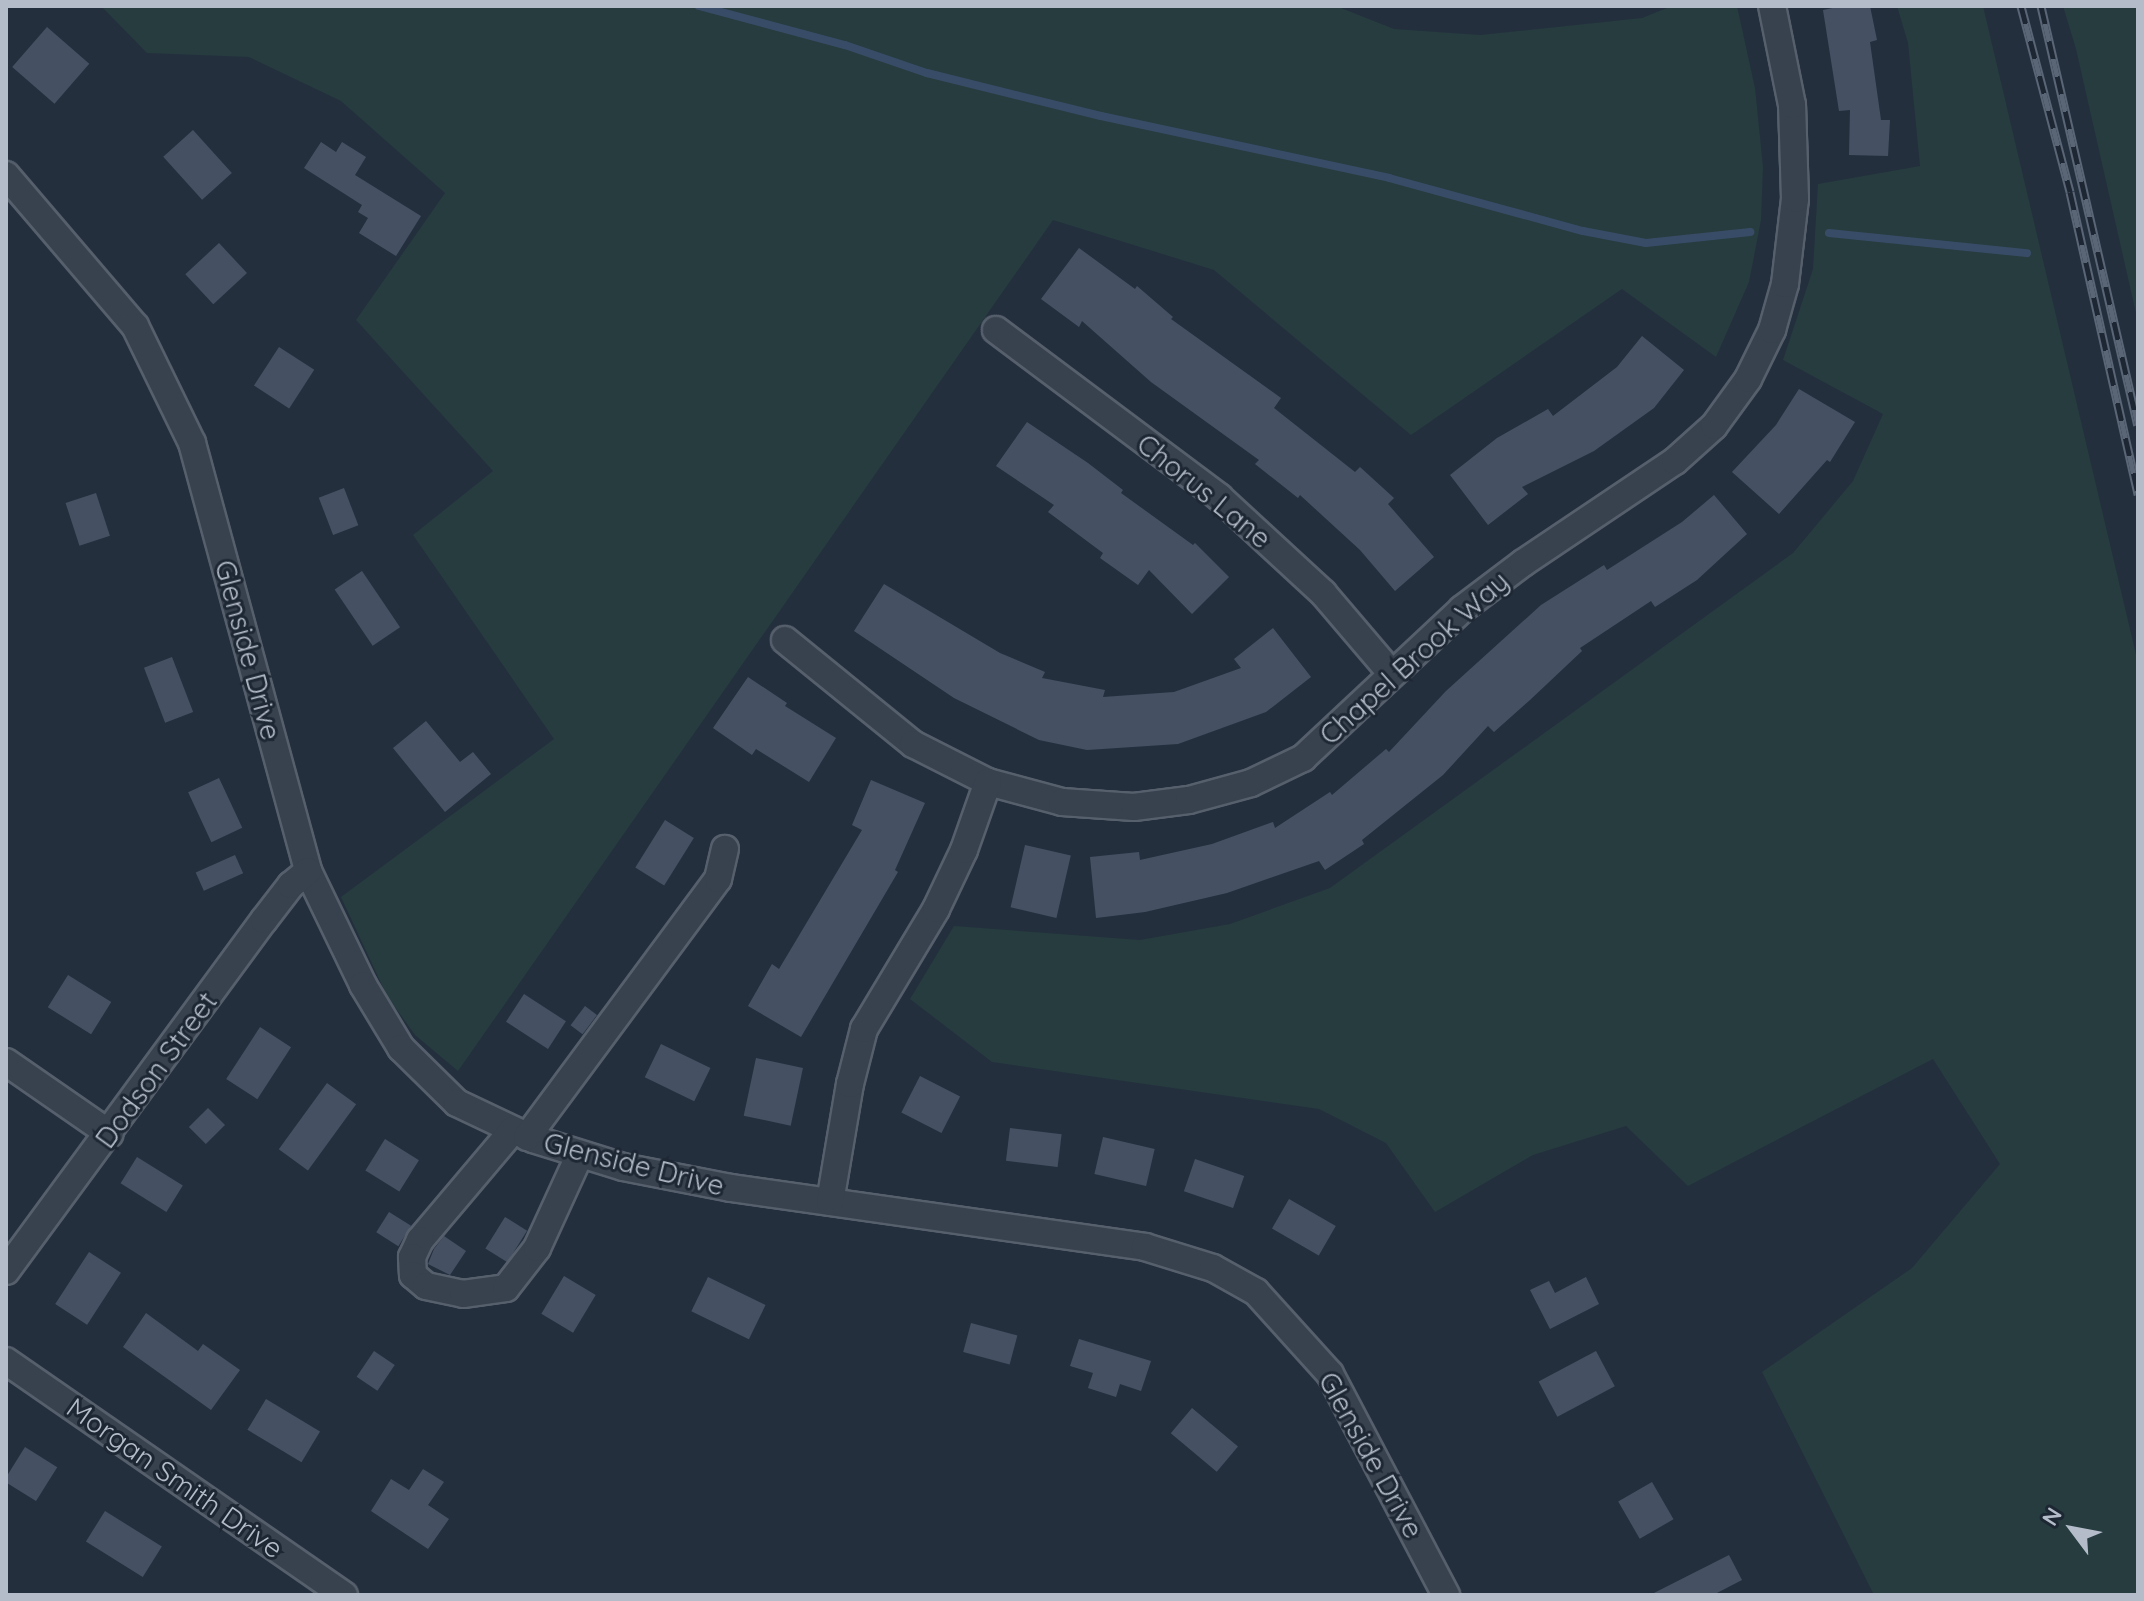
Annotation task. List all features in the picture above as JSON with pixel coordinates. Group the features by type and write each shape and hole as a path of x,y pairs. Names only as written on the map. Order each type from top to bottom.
{"street":[{"name":"Chapel Brook Way","path":"785,640 913,744 988,782 1062,802 1134,807 1202,797 1251,783 1303,758 1462,609 1523,563 1675,461 1714,426 1748,379 1772,330 1785,284 1795,199 1792,105 1772,6"},
{"name":"Glenside Drive","path":"6,175 135,326 192,443 308,871 363,985 401,1048 457,1103 520,1133 623,1167 731,1188 1145,1247 1213,1268 1256,1292 1330,1374 1446,1595"},
{"name":"Chorus Lane","path":"996,330 1219,497 1323,593 1392,674"},
{"path":"830,1202 850,1084 864,1029 936,909 964,850 988,782"},
{"path":"580,1154 537,1248 506,1288 463,1294 426,1286 413,1275 412,1257 420,1240 520,1133 718,879 725,849"},
{"name":"Dodson Street","path":"6,1271 110,1134 264,920 291,885 308,871"},
{"path":"6,1062 110,1134"},
{"name":"Morgan Smith Drive","path":"6,1361 344,1595"}],"green space":[{"path":"101,6 1336,6 1394,29 1480,35 1642,18 1672,6 1737,6 1755,88 1763,167 1761,220 1749,282 1716,357 1622,289 1411,435 1214,270 1053,220 458,1071 415,1035 387,996 341,897 554,739 413,535 493,471 356,320 445,193 341,101 249,57 147,53"},
{"path":"1897,6 1983,6 2138,663 2138,1595 1874,1595 1762,1372 1912,1268 2000,1164 1933,1059 1688,1186 1626,1126 1533,1155 1435,1212 1386,1143 1319,1109 992,1062 910,999 954,926 1140,940 1230,924 1330,888 1793,553 1853,481 1883,414 1783,360 1813,269 1818,184 1920,166 1908,43"},
{"path":"2063,6 2138,6 2138,322 2076,49"}],"building":[{"path":"1870,6 1877,40 1870,42 1881,120 1890,120 1888,156 1849,155 1850,110 1839,111 1823,10"},
{"path":"47,27 89,64 54,104 12,67"},
{"path":"193,130 232,173 202,200 163,157"},
{"path":"321,142 336,152 342,142 366,157 355,175 421,216 396,256 359,233 368,218 358,212 362,205 304,168"},
{"path":"219,243 247,273 213,304 185,274"},
{"path":"1079,248 1135,289 1137,286 1173,317 1171,319 1281,398 1274,408 1355,472 1360,467 1394,498 1388,504 1434,557 1395,591 1360,550 1300,495 1298,498 1255,464 1259,460 1151,382 1082,321 1079,327 1041,299"},
{"path":"1642,336 1684,370 1654,408 1594,451 1522,487 1528,494 1488,525 1450,475 1497,438 1548,409 1553,416 1617,367"},
{"path":"279,347 314,370 289,408 254,386"},
{"path":"1799,389 1855,422 1830,462 1827,460 1779,514 1732,472 1776,425"},
{"path":"1027,422 1088,463 1123,490 1121,493 1193,545 1195,543 1229,577 1192,614 1149,570 1138,585 1100,558 1103,553 1048,512 1054,505 996,466"},
{"path":"344,488 358,525 333,535 319,498"},
{"path":"96,493 110,536 79,546 66,503"},
{"path":"1714,495 1747,534 1697,580 1655,607 1651,601 1580,648 1582,651 1530,700 1494,732 1488,726 1443,775 1362,840 1364,844 1325,870 1319,861 1227,893 1145,912 1096,918 1090,857 1139,852 1140,860 1212,844 1273,822 1275,828 1330,792 1332,795 1386,749 1389,752 1446,691 1541,605 1604,565 1607,570 1682,522"},
{"path":"362,571 400,627 373,646 335,589"},
{"path":"884,584 1000,653 1045,672 1042,678 1105,690 1103,697 1174,692 1241,668 1234,659 1273,628 1311,677 1266,712 1178,744 1087,750 1039,740 954,698 854,631"},
{"path":"172,657 193,712 165,723 144,668"},
{"path":"748,677 787,703 785,706 836,738 809,782 756,749 752,755 713,728"},
{"path":"426,721 460,762 473,752 491,774 445,812 393,748"},
{"path":"219,778 242,828 211,842 188,792"},
{"path":"871,780 925,803 895,870 898,872 801,1037 748,1006 772,964 779,969 862,830 852,825"},
{"path":"665,820 694,838 664,886 635,867"},
{"path":"1025,845 1071,856 1056,918 1011,907"},
{"path":"235,855 243,873 204,891 196,872"},
{"path":"68,975 111,1002 91,1034 48,1007"},
{"path":"524,994 566,1021 548,1049 506,1022"},
{"path":"585,1006 597,1015 583,1034 571,1025"},
{"path":"260,1027 291,1047 257,1099 226,1079"},
{"path":"661,1044 710,1068 694,1101 645,1077"},
{"path":"756,1058 803,1068 791,1126 744,1116"},
{"path":"920,1076 960,1096 941,1133 901,1113"},
{"path":"327,1083 356,1104 308,1170 279,1149"},
{"path":"208,1108 225,1125 206,1144 189,1127"},
{"path":"1010,1128 1062,1134 1058,1167 1006,1161"},
{"path":"1103,1137 1155,1149 1146,1186 1094,1174"},
{"path":"385,1139 419,1160 399,1192 365,1170"},
{"path":"137,1157 183,1186 166,1212 121,1183"},
{"path":"1195,1159 1244,1176 1233,1208 1184,1191"},
{"path":"1289,1199 1336,1226 1319,1255 1272,1228"},
{"path":"389,1212 411,1226 398,1246 376,1232"},
{"path":"505,1217 527,1231 507,1262 485,1248"},
{"path":"444,1236 466,1251 450,1275 428,1264"},
{"path":"89,1252 121,1273 87,1325 55,1304"},
{"path":"564,1276 596,1295 573,1333 541,1314"},
{"path":"708,1277 766,1305 749,1339 691,1311"},
{"path":"1586,1277 1599,1304 1550,1329 1530,1290 1549,1281 1555,1293"},
{"path":"146,1313 198,1351 203,1344 240,1370 211,1410 123,1347"},
{"path":"971,1323 1017,1335 1010,1364 963,1352"},
{"path":"1079,1339 1151,1361 1141,1391 1120,1384 1116,1397 1088,1388 1093,1373 1070,1366"},
{"path":"374,1351 395,1365 377,1391 357,1377"},
{"path":"1596,1351 1615,1386 1557,1417 1539,1382"},
{"path":"266,1399 320,1431 301,1462 247,1430"},
{"path":"1192,1408 1238,1447 1217,1472 1171,1433"},
{"path":"25,1447 57,1467 36,1501 6,1482"},
{"path":"423,1469 444,1482 428,1505 449,1519 428,1549 371,1511 391,1479 409,1490"},
{"path":"1652,1482 1673,1519 1640,1539 1618,1502"},
{"path":"105,1511 162,1547 143,1577 86,1542"},
{"path":"1729,1555 1742,1580 1713,1595 1650,1595"}],"waterway":[{"path":"699,6 845,45 927,73 1101,116 1389,178 1583,231 1646,243 1750,232"},
{"path":"1829,233 2027,253"}],"railway":[{"path":"2021,6 2070,192 2138,494"},
{"path":"2041,6 2138,425"}]}
